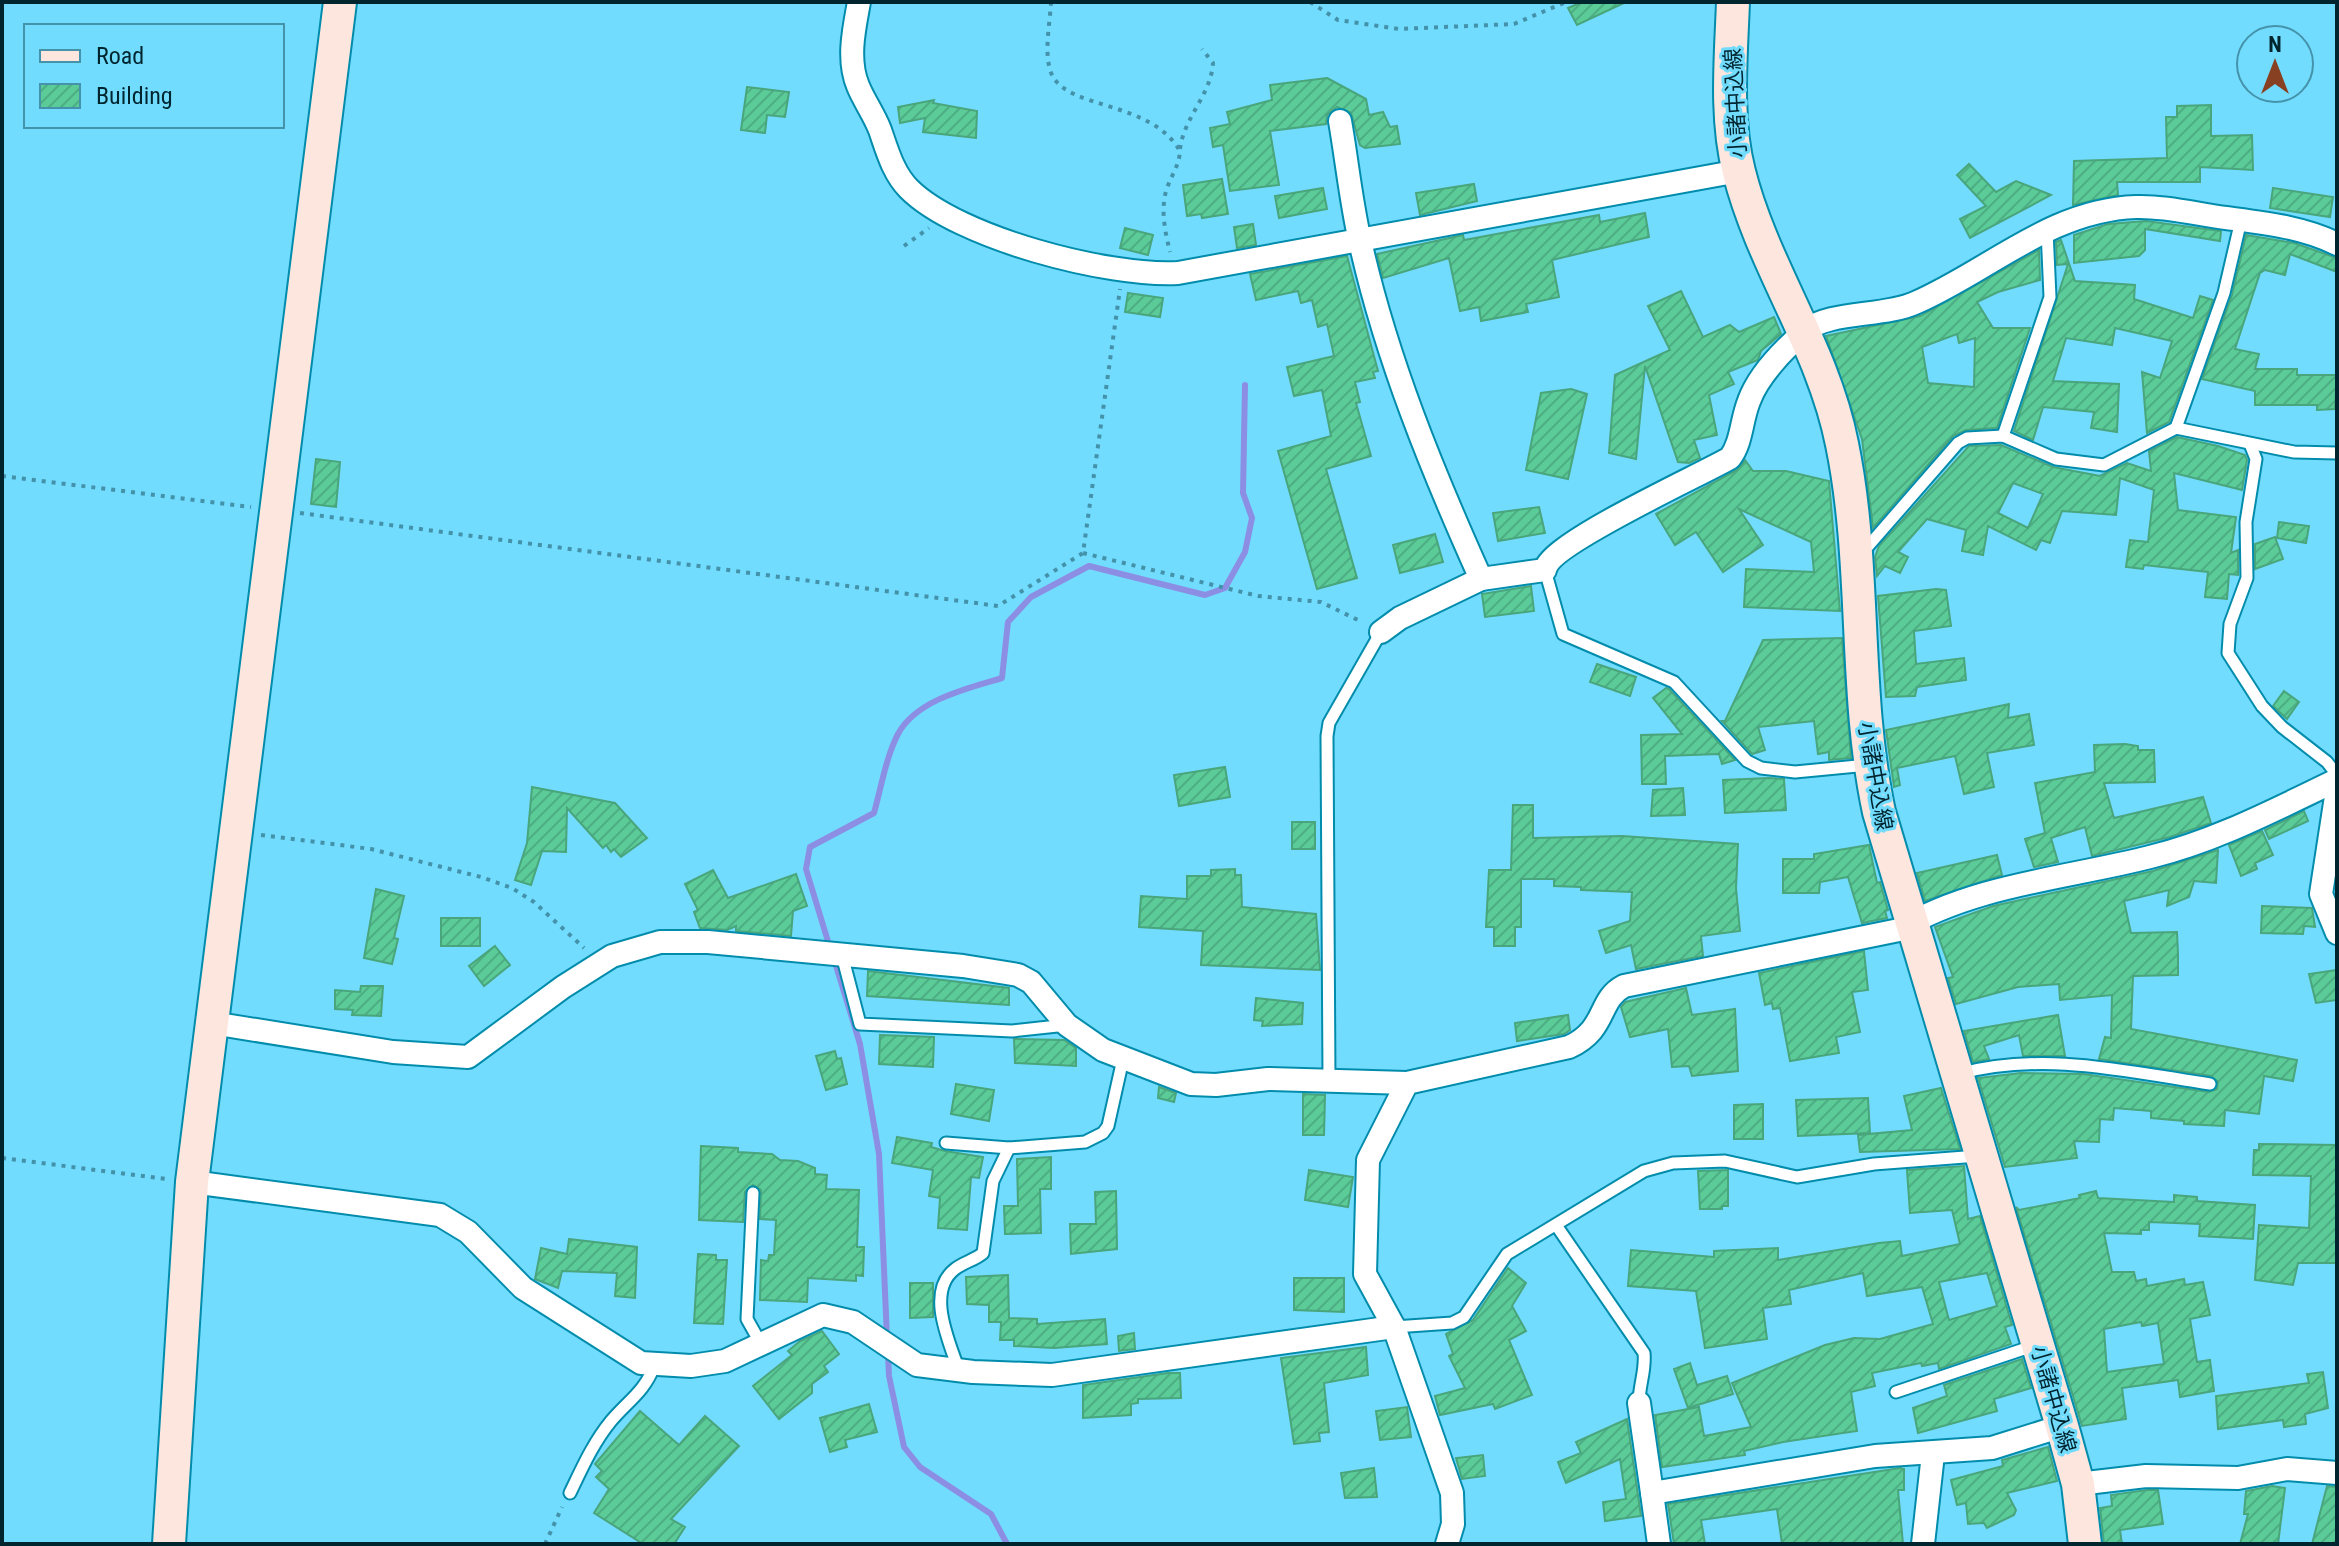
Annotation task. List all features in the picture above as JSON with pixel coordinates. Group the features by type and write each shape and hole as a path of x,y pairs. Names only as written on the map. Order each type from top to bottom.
{"main road":[{"path":"169,1544 192,1182 340,2"},
{"name":"小諸中込線","path":"1733,2 1732,124 1739,171 1772,264 1806,330 1842,443 1855,555 1869,765 1910,923 1983,1156 2062,1426 2078,1484 2085,1544"}],"street":[{"path":"859,2 852,45 856,84 876,121 893,167 906,186 922,201 988,235 1123,271 1178,273 1739,171"},
{"path":"1340,121 1359,240 1411,412 1481,579"},
{"path":"1381,632 1400,618 1481,579 1545,570 1557,551 1591,530 1730,458 1738,449 1748,403 1757,383 1806,330 1818,323 1887,312 1916,303 2047,230 2111,209 2131,207 2241,220 2318,235 2337,244"},
{"path":"212,1023 393,1052 468,1057 600,962 660,942 708,942 963,966 1018,975 1031,982 1067,1025 1123,1059 1191,1084 1216,1085 1268,1079 1407,1083 1569,1047 1587,1039 1610,999 1624,986 1899,930 1922,914 2016,887 2152,857 2211,838 2337,778"},
{"path":"2337,790 2321,894 2337,933"},
{"path":"1407,1083 1371,1150 1365,1274 1394,1327 1452,1493 1453,1524 1447,1544"},
{"path":"192,1182 440,1215 468,1232 523,1288 641,1363 654,1366 710,1365 823,1315 853,1322 917,1365 959,1371 1052,1375 1394,1327"},
{"path":"1639,1403 1659,1544"},
{"path":"1652,1493 1875,1456 1992,1448 2062,1426"},
{"path":"1923,1544 1933,1454"},
{"path":"2078,1484 2146,1476 2238,1478 2287,1469 2337,1473"}],"lane":[{"path":"2176,428 2224,293 2241,220"},
{"path":"2003,436 2050,297 2047,230"},
{"path":"1855,555 1869,545 1958,443 1967,438 2003,436 2056,459 2104,465 2176,428 2294,452 2337,453"},
{"path":"2250,444 2256,459 2246,522 2247,578 2230,624 2228,653 2262,706 2327,762 2337,778"},
{"path":"1545,570 1563,634 1674,682 1747,761 1776,772 1869,765"},
{"path":"1329,1080 1327,736 1329,723 1381,632"},
{"path":"836,954 860,1024 1012,1031 1067,1025"},
{"path":"946,1143 1009,1148 1085,1142 1103,1133 1123,1059"},
{"path":"1957,1074 1988,1066 2060,1062 2210,1084"},
{"path":"959,1371 942,1316 942,1293 954,1269 983,1253 993,1181 1009,1148"},
{"path":"1394,1327 1452,1323 1464,1317 1507,1254 1644,1171 1673,1163 1725,1161 1797,1177 1874,1164 1983,1156"},
{"path":"753,1193 747,1319 761,1344"},
{"path":"1556,1225 1644,1353 1639,1403"},
{"path":"1896,1392 2038,1345"},
{"path":"570,1493 591,1449 611,1421 649,1382 654,1366"}],"path":[{"path":"1051,2 1048,61 1053,77 1063,89 1142,116 1163,129 1180,151"},
{"path":"1310,2 1338,20 1399,29 1514,24 1566,2"},
{"path":"1178,273 1169,250 1163,206 1179,165 1182,134 1212,81 1213,63 1202,49"},
{"path":"904,246 947,215"},
{"path":"1083,553 1123,271"},
{"path":"2,476 998,606 1083,553 1258,596 1321,602 1381,632"},
{"path":"235,831 371,849 512,888 534,902 600,962"},
{"path":"2,1158 192,1182"},
{"path":"545,1544 570,1493"}],"building":[{"path":"1582,2 1626,2 1577,25 1568,8"},
{"path":"1327,78 1366,99 1369,115 1383,112 1390,127 1397,126 1400,144 1365,148 1360,145 1351,113 1337,107 1327,115 1326,124 1270,131 1279,185 1230,191 1223,145 1213,147 1210,128 1230,124 1227,112 1272,100 1270,85"},
{"path":"747,87 789,92 785,117 767,115 765,133 741,130"},
{"path":"934,100 933,103 977,111 976,138 923,132 925,118 900,123 898,107"},
{"path":"2211,105 2211,136 2252,135 2253,170 2200,167 2200,182 2117,182 2118,195 2073,205 2074,161 2167,158 2166,117 2177,117 2177,106"},
{"path":"1969,164 1996,192 2016,181 2051,195 1970,238 1960,219 1986,206 1957,175"},
{"path":"1222,179 1228,214 1202,218 1201,214 1187,216 1183,185"},
{"path":"1474,184 1477,201 1420,215 1416,193"},
{"path":"1323,188 1327,209 1279,218 1275,196"},
{"path":"2273,188 2333,197 2330,217 2270,208"},
{"path":"1645,213 1649,237 1552,260 1559,297 1526,304 1528,312 1481,321 1479,307 1460,311 1449,258 1383,278 1377,254 1463,235 1464,240 1599,215 1600,222"},
{"path":"2146,221 2221,231 2220,241 2145,229 2145,250 2139,256 2074,263 2074,235 2108,224"},
{"path":"1253,224 1256,245 1237,248 1234,227"},
{"path":"1125,228 1153,235 1148,255 1120,248"},
{"path":"2246,235 2294,243 2337,258 2337,272 2290,254 2285,275 2265,270 2260,273 2235,349 2259,354 2255,369 2297,369 2297,375 2337,375 2335,409 2317,410 2317,405 2255,405 2255,391 2202,379 2232,295"},
{"path":"2061,240 2075,281 2135,285 2134,299 2193,318 2200,296 2213,300 2169,422 2147,433 2142,372 2160,378 2172,341 2115,328 2112,345 2066,338 2053,381 2119,384 2117,432 2091,428 2094,412 2043,407 2033,440 2014,431 2068,264 2057,265 2056,242"},
{"path":"2039,250 2040,280 1998,292 1977,302 1993,328 2030,328 1997,428 1966,430 1953,436 1873,528 1862,439 1826,336 1920,316","holes":["1957,334 1959,343 1975,338 1974,387 1928,383 1922,347"]},
{"path":"1347,256 1378,371 1373,372 1375,378 1355,382 1360,402 1356,403 1371,456 1326,469 1357,578 1317,589 1278,451 1331,436 1322,390 1294,396 1287,367 1334,356 1327,324 1318,327 1312,300 1301,303 1298,291 1256,300 1250,274"},
{"path":"1681,291 1703,337 1730,325 1739,332 1774,317 1781,334 1761,351 1758,360 1728,372 1734,384 1709,395 1717,435 1694,440 1700,458 1689,463 1678,462 1645,366 1636,459 1609,453 1615,375 1670,350 1648,306"},
{"path":"1128,293 1163,298 1160,317 1125,312"},
{"path":"1571,389 1587,394 1568,479 1526,470 1541,393"},
{"path":"2177,437 2245,455 2247,460 2242,490 2174,473 2178,510 2236,517 2231,553 2238,550 2238,575 2229,574 2227,599 2205,597 2208,572 2144,565 2143,569 2126,567 2130,540 2148,542 2154,490 2120,478 2116,515 2062,511 2050,543 2041,540 2036,550 1988,526 1983,555 1962,551 1966,530 1927,519 1898,552 1908,557 1900,573 1885,566 1877,576 1875,557 1879,546 1969,446 2001,445 2053,467 2100,476 2127,463 2151,471 2149,451","holes":["2013,483 2043,494 2028,528 1998,513"]},
{"path":"316,459 340,462 336,507 311,504"},
{"path":"1745,460 1753,471 1786,471 1829,481 1840,611 1744,607 1746,569 1814,572 1811,542 1739,509 1763,545 1723,572 1696,532 1675,545 1656,514 1737,470"},
{"path":"1539,507 1545,533 1498,541 1493,513"},
{"path":"2279,522 2309,526 2306,543 2277,538"},
{"path":"1435,534 1443,562 1400,573 1393,545"},
{"path":"2275,537 2283,559 2255,569 2255,544"},
{"path":"1531,586 1534,611 1485,617 1482,594"},
{"path":"1946,590 1951,626 1914,631 1916,664 1964,658 1966,680 1917,687 1915,696 1886,697 1878,596"},
{"path":"1842,638 1851,758 1829,760 1829,752 1818,754 1814,721 1758,727 1765,750 1752,754 1722,721 1725,721 1763,640"},
{"path":"1597,664 1636,677 1630,696 1590,682"},
{"path":"1666,688 1735,760 1722,764 1719,754 1665,756 1666,784 1642,784 1641,735 1682,734 1653,698"},
{"path":"2284,691 2299,702 2287,719 2273,706"},
{"path":"2009,704 2008,718 2029,714 2034,745 1987,753 1994,787 1964,794 1955,756 1897,768 1900,785 1894,787 1886,730"},
{"path":"2094,745 2138,746 2138,750 2154,750 2155,782 2104,783 2114,818 2203,797 2211,823 2170,837 2092,856 2085,827 2051,838 2058,862 2034,867 2025,839 2045,833 2035,783 2095,772"},
{"path":"1225,767 1230,797 1179,806 1174,775"},
{"path":"1784,779 1786,810 1725,813 1723,780"},
{"path":"532,787 615,803 647,838 621,857 606,845 603,848 567,808 566,852 542,851 531,885 515,880 527,843"},
{"path":"1683,788 1685,815 1651,816 1653,790"},
{"path":"1513,805 1533,805 1533,838 1622,836 1738,844 1736,888 1740,931 1701,936 1703,956 1636,969 1631,945 1606,953 1599,931 1630,921 1632,892 1581,890 1581,887 1554,886 1554,879 1521,879 1521,927 1515,927 1515,946 1494,946 1494,927 1486,927 1489,870 1511,870"},
{"path":"2304,811 2308,821 2269,839 2265,830"},
{"path":"1292,822 1315,822 1315,849 1292,849"},
{"path":"2262,831 2273,855 2255,863 2257,869 2241,876 2229,845"},
{"path":"1869,845 1877,883 1880,882 1888,910 1885,911 1887,918 1862,923 1848,877 1820,882 1819,893 1783,893 1783,859 1814,859 1814,854"},
{"path":"2218,850 2216,883 2194,881 2189,897 2167,906 2169,890 2124,901 2131,933 2177,932 2178,975 2133,976 2131,1029 2297,1060 2293,1081 2264,1076 2259,1114 2225,1110 2224,1126 2184,1124 2184,1121 2151,1118 2151,1111 2114,1108 2113,1120 2100,1119 2099,1142 2074,1141 2077,1158 2005,1167 1978,1078 2021,1073 2083,1074 2209,1092 2217,1089 2218,1082 2211,1076 2099,1059 2105,1037 2111,1038 2112,995 2060,1000 2059,984 2018,987 1956,1004 1948,978 1953,977 1935,927 1993,906 2153,871"},
{"path":"1997,855 2002,875 1925,901 1917,873"},
{"path":"1235,869 1235,875 1241,875 1242,907 1316,914 1320,970 1201,965 1203,931 1139,927 1141,896 1187,899 1187,876 1211,876 1211,870"},
{"path":"713,870 728,898 796,874 807,906 793,911 791,936 736,931 736,926 727,930 700,928 694,912 698,910 685,884"},
{"path":"376,889 404,896 394,938 398,939 392,964 364,958"},
{"path":"2262,906 2312,908 2315,927 2304,926 2303,934 2261,933"},
{"path":"441,918 480,918 480,946 441,946"},
{"path":"495,946 510,965 484,986 469,966"},
{"path":"1864,951 1868,990 1852,992 1860,1032 1836,1037 1839,1053 1790,1061 1780,1008 1773,1009 1772,1003 1765,1005 1759,973"},
{"path":"2337,970 2337,1000 2316,1003 2309,974"},
{"path":"868,971 1009,988 1009,1005 867,996"},
{"path":"361,986 383,986 381,1016 352,1015 353,1010 335,1009 335,990 360,992"},
{"path":"1686,988 1692,1015 1735,1009 1738,1071 1692,1076 1689,1066 1672,1067 1668,1029 1630,1037 1621,1007 1625,1002"},
{"path":"1256,998 1303,1003 1302,1024 1262,1026 1263,1021 1254,1020"},
{"path":"1568,1015 1570,1030 1564,1034 1517,1041 1515,1023"},
{"path":"2058,1015 2065,1056 2023,1056 2019,1035 1984,1046 1989,1059 1973,1062 1964,1031"},
{"path":"880,1035 934,1037 933,1067 879,1064"},
{"path":"1014,1039 1064,1040 1076,1048 1076,1066 1015,1063"},
{"path":"835,1051 837,1059 841,1058 847,1084 826,1090 816,1056"},
{"path":"956,1084 994,1090 989,1121 951,1114"},
{"path":"1159,1087 1176,1093 1174,1102 1158,1098"},
{"path":"1941,1088 1960,1149 1860,1152 1858,1135 1912,1130 1904,1096"},
{"path":"1303,1094 1325,1095 1324,1135 1303,1135"},
{"path":"1868,1098 1870,1133 1798,1136 1796,1100"},
{"path":"1763,1104 1763,1139 1734,1139 1734,1105"},
{"path":"897,1137 932,1143 931,1147 945,1151 983,1157 979,1178 971,1177 967,1230 938,1228 940,1198 929,1196 933,1170 892,1163"},
{"path":"2259,1144 2337,1145 2337,1263 2298,1263 2293,1285 2255,1280 2259,1225 2309,1228 2311,1176 2253,1175 2254,1150 2259,1150"},
{"path":"701,1146 738,1148 738,1152 772,1154 780,1160 798,1161 815,1168 815,1174 827,1175 826,1189 859,1190 857,1247 864,1247 863,1276 856,1275 856,1281 808,1278 807,1302 760,1300 761,1260 768,1261 769,1255 774,1255 776,1220 760,1219 761,1190 753,1185 745,1192 743,1222 699,1220"},
{"path":"1051,1157 1051,1189 1040,1189 1041,1233 1005,1234 1004,1206 1018,1206 1017,1159"},
{"path":"1964,1166 1968,1219 1980,1216 2012,1325 2005,1327 2011,1344 1939,1369 1938,1363 1922,1366 1921,1363 1872,1373 1875,1386 1851,1392 1857,1431 1783,1442 1744,1451 1745,1455 1662,1467 1655,1415 1699,1407 1704,1436 1751,1427 1732,1383 1825,1345 1854,1338 1880,1339 1933,1324 1922,1287 1867,1296 1863,1273 1789,1290 1791,1304 1763,1308 1767,1339 1705,1348 1696,1291 1628,1286 1631,1250 1714,1257 1714,1251 1778,1248 1778,1260 1900,1241 1902,1256 1960,1244 1952,1210 1910,1213 1907,1170","holes":["1987,1273 1997,1306 1949,1320 1939,1282"]},
{"path":"1309,1170 1353,1177 1348,1207 1305,1200"},
{"path":"1728,1170 1728,1206 1700,1209 1698,1171"},
{"path":"1116,1191 1117,1249 1071,1254 1070,1224 1096,1224 1095,1192"},
{"path":"2096,1191 2098,1198 2174,1202 2174,1195 2197,1197 2197,1201 2255,1205 2253,1239 2199,1236 2200,1224 2149,1222 2149,1230 2141,1230 2141,1234 2104,1233 2112,1272 2134,1272 2136,1281 2146,1279 2147,1286 2184,1279 2185,1285 2203,1282 2210,1315 2190,1319 2197,1362 2210,1360 2214,1391 2180,1397 2178,1380 2122,1388 2126,1419 2082,1426 2016,1207 2019,1210 2080,1198 2079,1195","holes":["2141,1322 2142,1326 2158,1323 2164,1364 2107,1372 2104,1329"]},
{"path":"569,1239 637,1247 635,1298 615,1296 617,1273 562,1271 558,1288 535,1279 541,1248 567,1254"},
{"path":"698,1254 716,1255 716,1260 727,1260 723,1324 694,1323"},
{"path":"1508,1268 1526,1283 1512,1306 1526,1331 1509,1340 1532,1395 1495,1409 1493,1404 1440,1415 1435,1396 1465,1388 1449,1356 1453,1354 1446,1334 1473,1320"},
{"path":"1008,1275 1009,1318 1037,1319 1037,1324 1105,1319 1107,1344 1054,1348 1014,1346 1014,1340 1000,1340 1001,1322 989,1322 989,1305 967,1304 966,1277"},
{"path":"1294,1278 1344,1278 1344,1312 1294,1310"},
{"path":"910,1283 933,1283 933,1317 910,1318"},
{"path":"822,1331 839,1354 824,1366 828,1372 812,1384 812,1393 779,1419 753,1386 792,1355 788,1351 800,1341"},
{"path":"1134,1333 1135,1349 1119,1351 1118,1336"},
{"path":"1366,1347 1368,1375 1324,1383 1329,1432 1319,1433 1320,1441 1294,1444 1281,1358"},
{"path":"2022,1359 2031,1388 1994,1399 1997,1411 1918,1433 1913,1408 1947,1396 1944,1385"},
{"path":"1690,1363 1697,1385 1727,1376 1733,1394 1688,1408 1674,1369"},
{"path":"2323,1372 2328,1408 2305,1414 2306,1424 2284,1427 2283,1420 2218,1429 2216,1396 2309,1383 2307,1374"},
{"path":"1180,1373 1181,1398 1138,1399 1138,1403 1131,1404 1131,1415 1083,1418 1083,1385"},
{"path":"869,1404 877,1432 845,1440 847,1447 830,1452 820,1418"},
{"path":"1407,1407 1411,1437 1380,1440 1376,1411"},
{"path":"640,1411 679,1445 705,1416 739,1446 671,1519 685,1527 674,1544 643,1544 594,1513 609,1489 596,1477 602,1471 595,1464"},
{"path":"1627,1419 1641,1516 1605,1521 1603,1502 1626,1499 1620,1459 1566,1483 1558,1462 1581,1453 1576,1442"},
{"path":"2048,1447 2057,1481 2007,1493 2016,1510 2014,1515 1987,1528 1984,1523 1968,1524 1966,1503 1957,1505 1951,1480 2003,1466 2002,1460"},
{"path":"1483,1455 1485,1476 1462,1479 1456,1458"},
{"path":"1374,1468 1377,1497 1345,1498 1341,1473"},
{"path":"1904,1469 1904,1490 1898,1490 1903,1544 1782,1544 1777,1509 1701,1520 1705,1544 1674,1544 1668,1504"},
{"path":"2272,1486 2285,1488 2278,1544 2240,1544 2248,1514 2244,1514 2246,1491"},
{"path":"2327,1486 2337,1487 2337,1544 2312,1544"},
{"path":"2158,1490 2163,1524 2120,1530 2122,1544 2104,1544 2100,1508 2112,1506 2111,1495"}],"waterway":[{"path":"830,948 806,869 810,847 874,813 894,743 906,722 917,712 944,697 1002,678 1008,622 1031,597 1089,566 1205,595 1225,588 1245,552 1252,518 1243,493 1245,385"},
{"path":"834,959 860,1044 879,1154 887,1338"},
{"path":"888,1353 889,1376 904,1447 920,1467 991,1514 1007,1544"}]}
